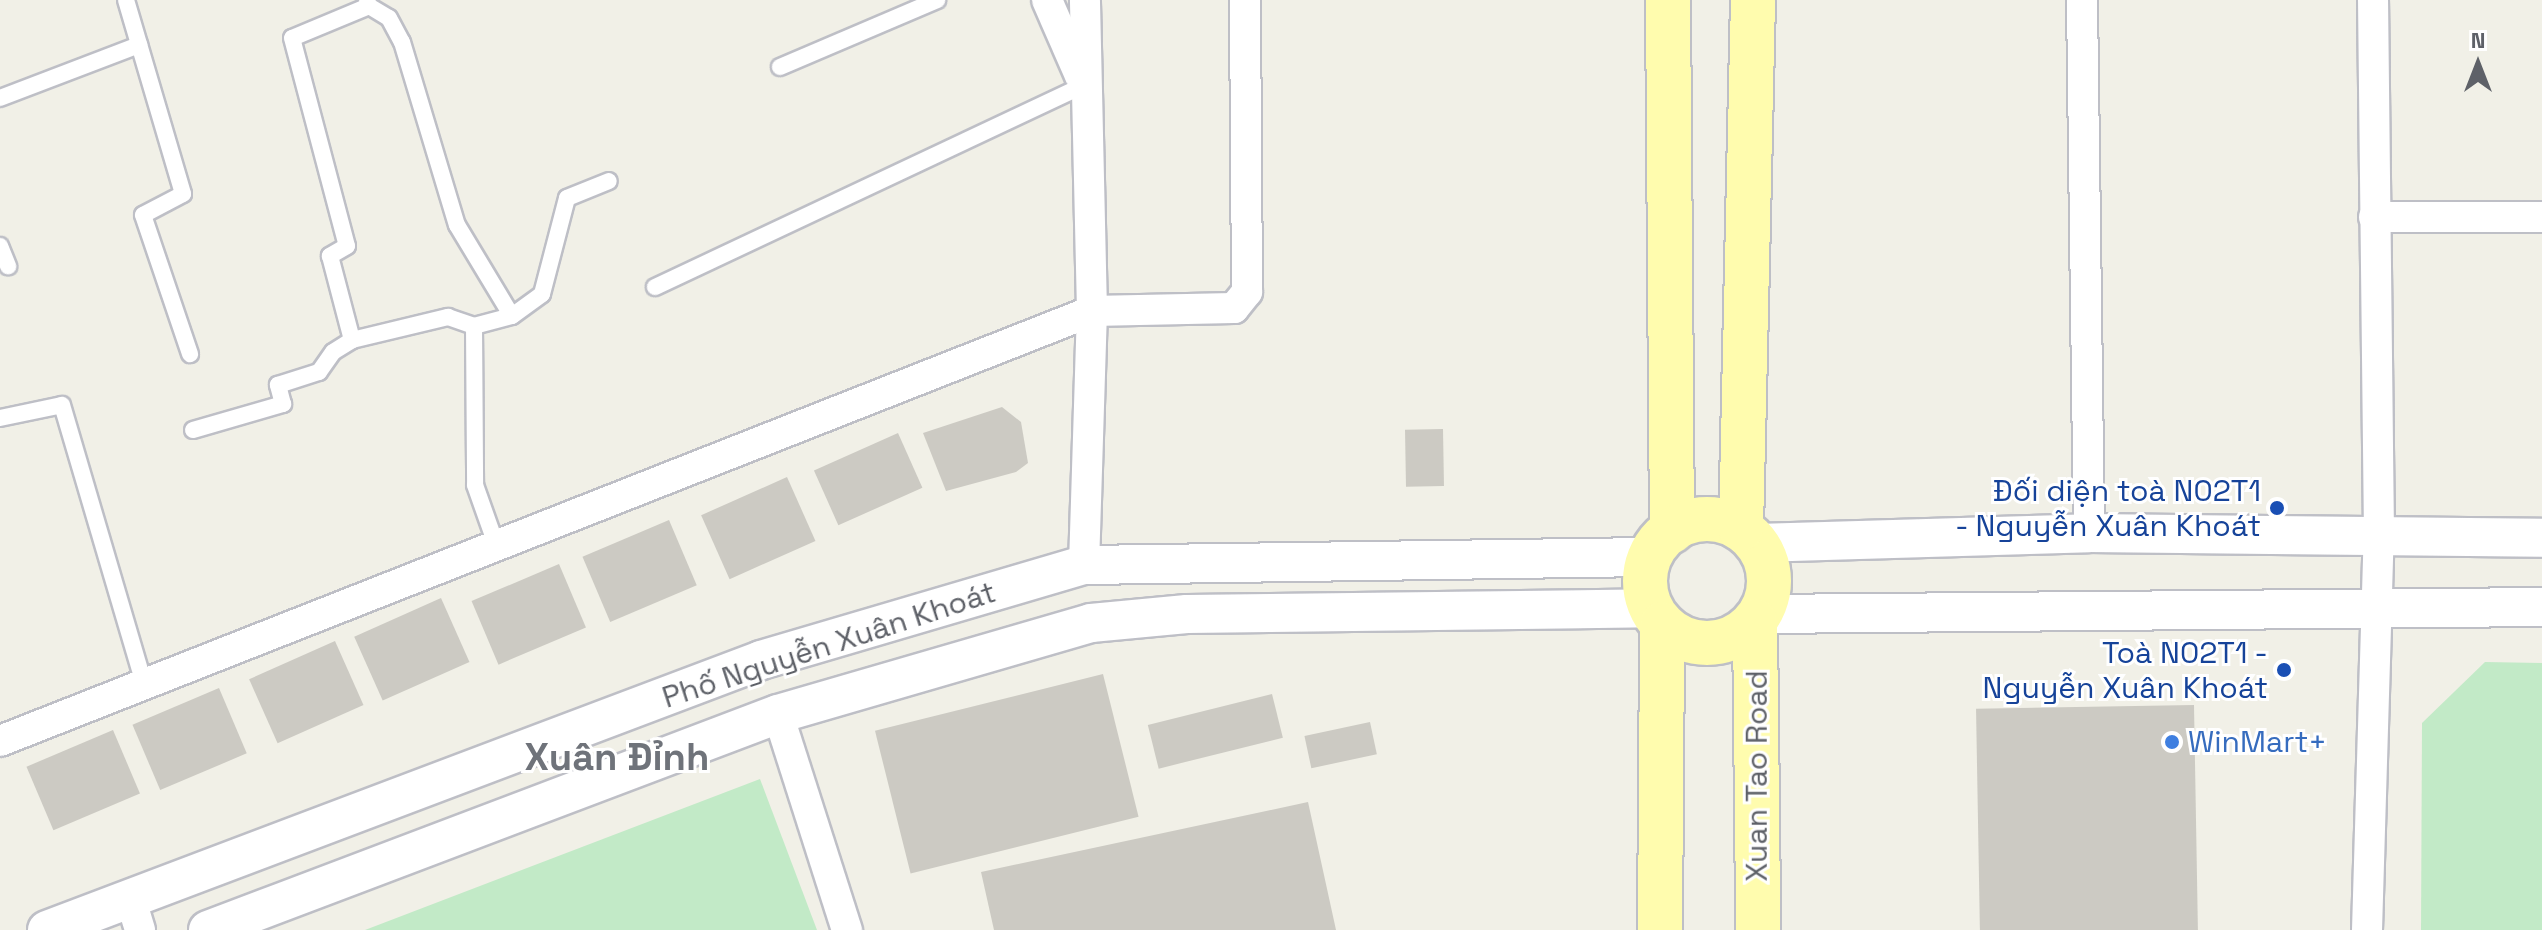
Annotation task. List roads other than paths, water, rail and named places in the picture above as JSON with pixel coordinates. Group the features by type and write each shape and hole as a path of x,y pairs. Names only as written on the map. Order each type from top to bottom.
{"main road":[{"path":"1660,930 1656,616 1645,588 1661,544 1668,0"},
{"path":"1656,616 1678,637 1709,643 1740,635 1758,618 1770,583 1749,536 1753,0"},
{"path":"1661,544 1703,519 1749,536"},
{"name":"Xuan Tao Road","path":"1758,618 1758,930"}],"street":[{"path":"1047,0 1084,85"},
{"path":"1085,0 1084,85 1092,311 1084,565 1091,623"},
{"path":"0,741 145,687 1092,311 1217,312 1234,308 1247,292 1245,0"},
{"path":"2082,0 2089,533"},
{"path":"2367,930 2379,535 2373,0"},
{"path":"2374,217 2542,217"},
{"path":"1749,536 2089,533 2542,538"},
{"name":"Phố Nguyễn Xuân Khoát","path":"47,930 135,914 761,660 1084,565 1661,544"},
{"path":"1758,618 2376,605 2542,607"},
{"name":"Phố Nguyễn Xuân Khoát","path":"208,930 778,714 1091,623 1187,614 1656,616"},
{"path":"778,714 847,930"}],"lane":[{"path":"126,0 183,194 143,215 190,354"},
{"path":"780,67 937,0"},
{"path":"352,340 330,256 347,246 292,38 368,3 389,18 402,42 457,225 512,316"},
{"path":"0,98 139,45"},
{"path":"655,287 1084,85"},
{"path":"193,430 283,404 278,385 319,372 333,352 352,340 448,317 474,326 512,316 542,294 567,198 609,181"},
{"path":"0,246 8,266"},
{"path":"474,326 475,485 497,547"},
{"path":"0,418 62,405 145,687"}],"place":[{"name":"Đối diện toà N02T1 - Nguyễn Xuân Khoát","path":"2277,508"},
{"name":"Toà N02T1 - Nguyễn Xuân Khoát","path":"2284,670"},
{"name":"WinMart+","path":"2172,742"}],"district":[{"name":"Xuân Đỉnh","path":"617,758"}]}
